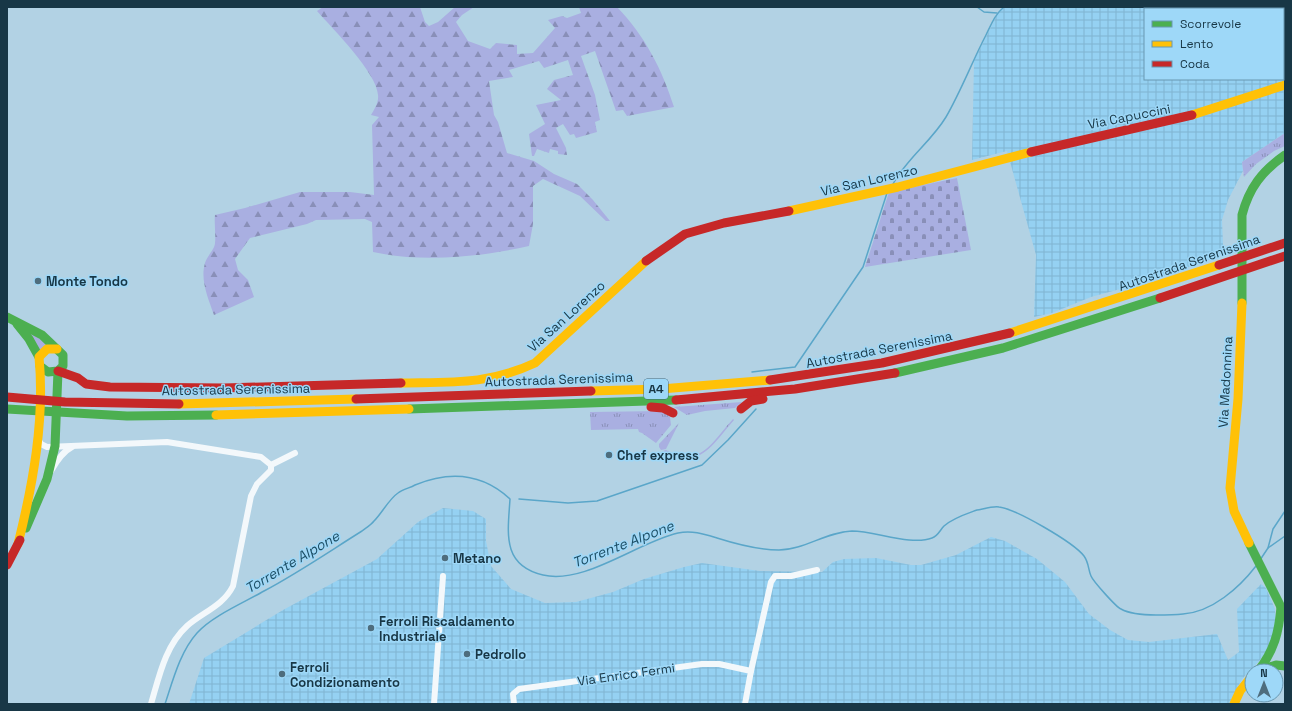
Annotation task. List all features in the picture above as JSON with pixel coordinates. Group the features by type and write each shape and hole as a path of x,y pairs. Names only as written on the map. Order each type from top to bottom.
{"main road":[{"name":"Via Capuccini","path":"977,166 1055,145 1182,118 1285,85"},
{"name":"Via Madonnina","path":"1284,607 1273,592 1234,511 1230,488 1238,399 1242,287 1242,215 1246,198 1252,186 1264,171 1285,155"},
{"name":"Via San Lorenzo","path":"40,361 48,372 60,377 78,378 93,386 169,388 476,381 496,378 516,372 535,363 590,314 640,265 684,234 724,223 769,216 898,188 977,166"},
{"name":"Autostrada Serenissima","path":"7,397 65,402 183,404 661,389 788,379 831,373 920,356 998,337 1110,302 1285,243"},
{"name":"Autostrada Serenissima","path":"7,409 127,416 185,416 699,399 795,389 884,375 1003,348 1090,321 1285,256"},
{"path":"7,317 42,335 60,352 78,378"},
{"path":"7,317 20,328 40,361"},
{"path":"18,544 30,494 37,435 40,361 47,349 60,352"},
{"path":"7,565 47,479 55,446 60,377 64,362 60,352"},
{"path":"740,409 751,401 777,396 795,389"},
{"path":"602,403 627,407 663,408 674,413"},
{"path":"1264,663 1281,641 1284,607"},
{"path":"1234,704 1244,686"}],"street":[{"path":"56,432 64,442 75,445"},
{"path":"37,435 41,444 47,447 166,442 261,457 271,465"},
{"path":"47,479 60,457 67,449 75,445"},
{"path":"271,465 295,453"},
{"path":"151,704 166,654 178,636 198,617 222,602 233,586 251,496 257,484 271,470 271,465"},
{"path":"745,704 771,582 775,576 797,575 817,570"},
{"path":"434,704 443,576"},
{"name":"Via Enrico Fermi","path":"514,704 513,694 519,689 679,667 713,664 751,671"}],"shaded area":[{"path":"1004,7 1285,7 1285,133 1242,162 1243,171 1228,200 1222,220 1222,252 1206,261 1146,282 1091,297 1052,313 1034,317 1036,255 1007,151 972,160 974,61 998,13"},
{"path":"443,508 473,511 486,519 486,541 491,566 511,589 545,603 576,602 613,592 644,579 702,563 760,571 822,572 833,562 844,559 876,558 911,565 921,565 956,555 991,537 1005,541 1037,559 1065,582 1089,614 1110,630 1128,640 1149,642 1217,634 1228,660 1239,652 1237,609 1261,584 1266,588 1275,609 1276,624 1272,644 1260,660 1257,663 1244,663 1244,677 1229,704 189,704 204,658 283,610 377,559 418,522"}],"green space":[{"path":"323,7 420,7 425,22 429,26 438,22 455,7 474,7 462,15 456,22 468,41 490,49 496,43 517,45 517,54 533,53 555,28 548,20 562,16 567,18 581,13 579,7 617,7 636,30 652,54 664,79 674,107 627,116 623,110 616,111 595,51 581,56 595,95 600,120 595,122 597,132 576,138 574,134 570,135 563,124 556,128 566,148 567,155 558,154 558,151 550,149 549,153 537,149 534,156 532,156 529,134 545,124 536,105 561,100 547,89 554,80 573,75 568,60 544,68 539,61 509,70 513,77 489,81 494,115 498,122 507,153 534,161 554,174 577,184 593,200 610,221 606,221 580,196 543,179 533,186 533,224 529,246 510,250 471,256 431,258 392,255 373,252 372,222 365,219 316,220 307,224 250,238 235,259 238,270 248,280 254,297 214,315 205,289 203,276 205,263 215,245 215,215 300,192 350,192 374,195 372,125 379,117 371,115 378,100 376,86 353,52 317,11"},
{"path":"1285,133 1285,146 1274,151 1256,164 1244,177 1242,162"},
{"path":"957,178 971,250 865,267 889,192"},
{"path":"24,328 49,345 39,351"},
{"path":"742,402 735,408 705,411 687,415 674,407"},
{"path":"662,411 670,417 671,425 656,443 639,432 638,429 591,430 590,412"},
{"path":"733,419 734,420 711,446 696,456 687,458 663,451 666,450 678,455 688,456 697,454 711,444"},
{"path":"679,423 666,449 661,450 659,444"}],"waterway":[{"path":"977,7 984,12 997,13"},
{"path":"893,184 905,166 946,117 992,24 998,13 1004,7"},
{"path":"752,372 795,367 863,267 887,193"},
{"path":"519,499 568,503 597,501 702,465 728,440 756,409"},
{"name":"Torrente Alpone","path":"165,704 182,657 191,641 203,627 229,610 314,562 362,531 373,522 392,499 400,492 428,481 453,476 477,479 499,490 510,499 508,523 510,546 520,564 529,570 543,575 559,576 576,574 611,561 662,538 683,532 703,534 756,548 771,550 797,547 833,534 852,531 904,539 923,540 934,537 944,526 960,516 991,507 1007,509 1018,514 1044,527 1078,550 1086,559 1093,579 1105,594 1118,607 1133,613 1176,615 1204,609 1224,598 1242,582 1256,566"},
{"name":"Torrente Alpone","path":"1260,560 1268,548 1273,529 1285,511"},
{"path":"1268,548 1285,536"}],"traffic: fast":[{"path":"1242,303 1242,215 1248,196 1263,174 1285,155"},
{"path":"895,373 1003,348 1160,298"},
{"path":"7,317 42,335 63,355 63,366 58,371 48,372 40,366"},
{"path":"17,324 29,339 39,357"},
{"path":"26,528 47,479 55,446 58,371"},
{"path":"409,409 676,400"},
{"path":"7,409 127,416 216,415"},
{"path":"1249,543 1285,615"},
{"path":"1264,663 1275,641 1281,607"}],"traffic: slow":[{"path":"1192,115 1285,85"},
{"path":"789,211 898,187 1031,152"},
{"path":"401,383 453,382 485,379 518,370 535,363 646,261"},
{"path":"1010,333 1219,265"},
{"path":"1242,303 1238,399 1230,488 1234,511 1249,543"},
{"path":"18,544 33,475 39,428 39,357 47,349 57,349"},
{"path":"591,391 661,389 770,380"},
{"path":"179,404 356,399"},
{"path":"216,415 409,409"},
{"path":"1234,704 1244,686"}],"traffic: jam":[{"path":"1031,152 1192,115"},
{"path":"646,261 685,234 724,223 789,211"},
{"path":"1219,265 1285,243"},
{"path":"1160,298 1285,256"},
{"path":"770,380 882,363 1010,333"},
{"path":"58,371 78,378 86,384 110,387 224,388 401,383"},
{"path":"676,400 795,389 895,373"},
{"path":"356,399 591,391"},
{"path":"7,397 65,402 179,404"},
{"path":"741,409 751,401 763,399"},
{"path":"651,407 663,408 673,413"},
{"path":"7,565 20,540"}],"place":[{"name":"Monte Tondo","path":"38,281"},
{"name":"Chef express","path":"609,455"},
{"name":"Metano","path":"445,558"},
{"name":"Ferroli Riscaldamento Industriale","path":"371,628"},
{"name":"Pedrollo","path":"467,654"},
{"name":"Ferroli Condizionamento","path":"282,674"}]}
